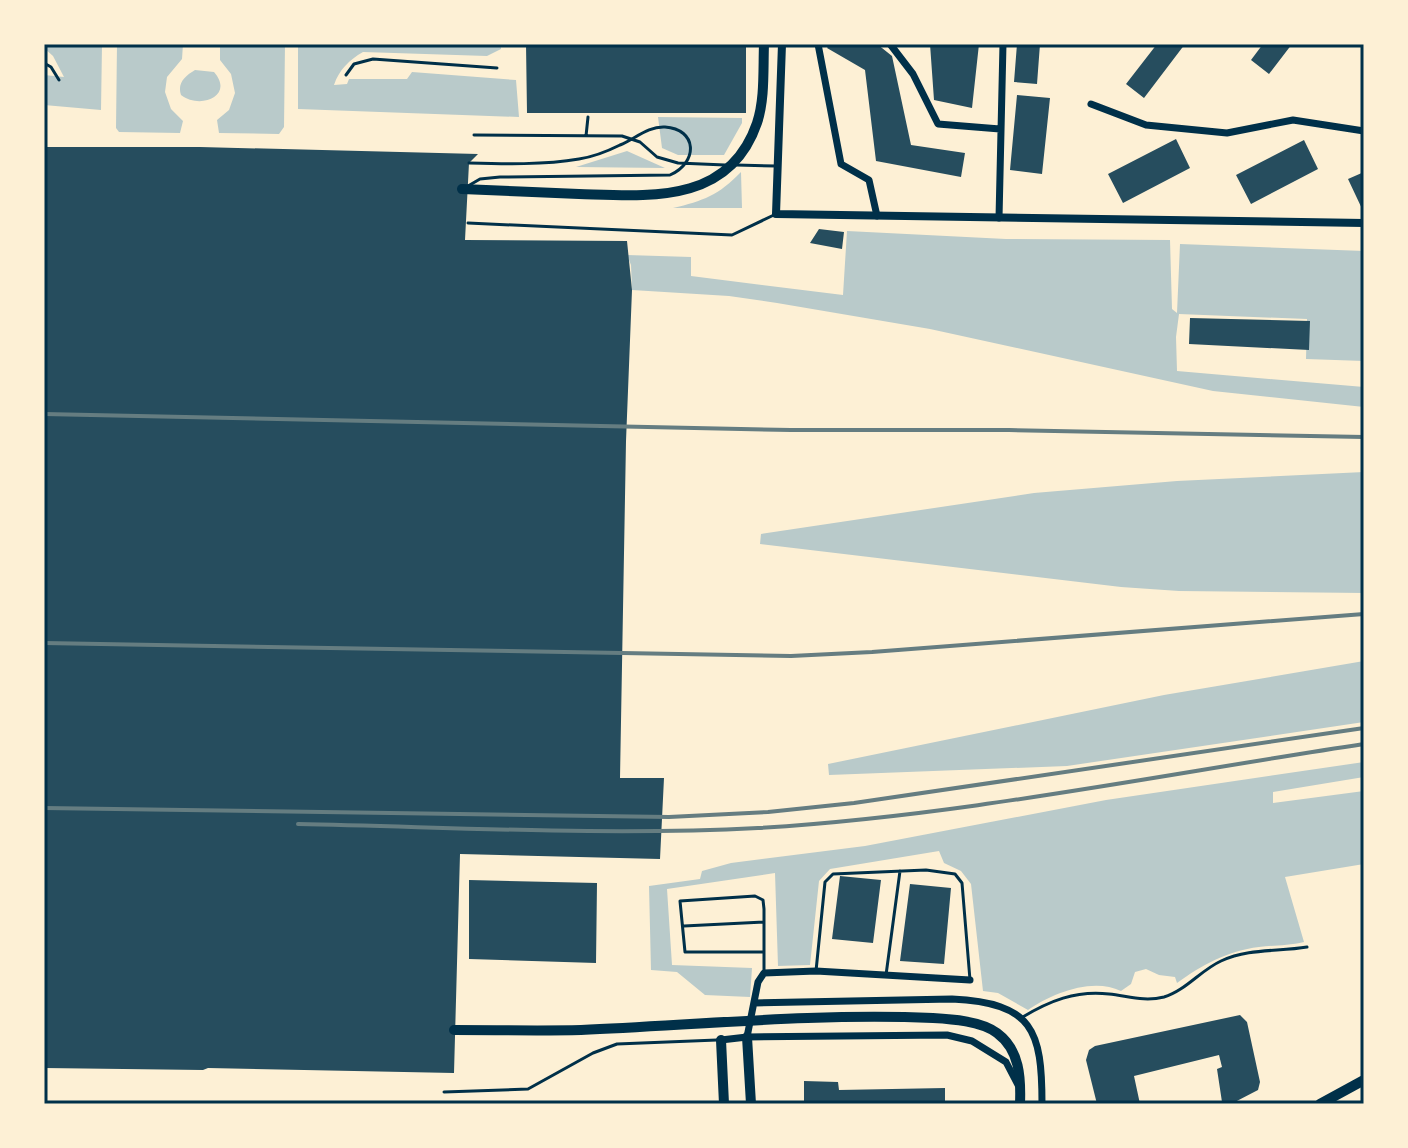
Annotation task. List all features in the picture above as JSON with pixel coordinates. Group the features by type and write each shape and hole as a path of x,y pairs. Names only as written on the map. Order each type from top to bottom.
{"main road":[{"path":"462,189 645,196 685,191 708,182 736,159 757,123 764,44"},
{"path":"454,1030 578,1030 935,1018 976,1024 996,1031 1011,1046 1018,1062 1020,1104"},
{"path":"747,1037 751,1104"},
{"path":"721,1040 724,1104"},
{"path":"1320,1104 1364,1080"}],"street":[{"path":"782,44 776,214 1364,223"},
{"path":"818,44 841,164 869,180 877,216"},
{"path":"890,44 913,74 938,124 1000,129"},
{"path":"999,218 1003,44"},
{"path":"1091,104 1146,125 1227,133 1293,120 1364,131"},
{"path":"747,1037 758,982 764,973 816,971 970,980"},
{"path":"755,1003 975,1000 1000,1006 1021,1018 1035,1034 1040,1054 1042,1104"},
{"path":"721,1040 747,1037 947,1035 972,1041 1006,1062 1021,1091"}],"lane":[{"path":"346,75 354,64 373,59 497,68"},
{"path":"44,63 51,67 59,80"},
{"path":"586,136 588,117"},
{"path":"462,189 480,179 500,177 670,175 684,168 691,153 690,144 681,133 667,127 654,128 622,145 581,159 469,163"},
{"path":"474,135 622,136 640,142 657,157 678,163 776,166"},
{"path":"468,223 732,235 776,214"},
{"path":"816,971 825,882 833,874 926,870 955,874 962,883 970,980"},
{"path":"886,975 900,871"},
{"path":"764,952 685,952 680,901 755,896 763,900 764,922 764,952 764,973"},
{"path":"682,926 764,922"},
{"path":"1021,1018 1048,1002 1071,995 1102,993 1149,1000 1168,996 1222,960 1267,949 1307,947"},
{"path":"444,1092 528,1089 593,1053 617,1044 721,1040"}],"shaded area":[{"path":"44,44 102,45 101,110 44,105 44,75 64,77"},
{"path":"117,44 183,44 182,59 167,77 165,92 171,109 183,121 180,133 119,132 116,128"},
{"path":"220,44 285,44 284,127 279,134 219,133 217,120 229,110 235,93 231,74 220,60"},
{"path":"501,44 501,49 487,56 363,52 345,66 334,85 347,84 349,79 407,79 412,72 516,80 519,117 298,109 298,46"},
{"path":"195,70 214,72 219,80 218,94 205,101 181,95 183,80"},
{"path":"658,117 742,118 742,123 724,155 678,155 662,148"},
{"path":"627,151 665,168 576,167"},
{"path":"741,172 742,208 673,208 710,196"},
{"path":"847,231 1006,239 1170,240 1172,309 1177,313 1180,244 1364,251 1364,361 1306,359 1307,319 1179,314 1176,337 1177,371 1364,387 1364,407 1213,391 930,329 777,303 729,296 632,290 631,265 627,255 691,257 691,276 843,295"},
{"path":"1364,472 1364,593 1179,591 1121,587 760,544 761,534 1034,493 1177,481"},
{"path":"1364,661 1364,722 1067,766 829,775 828,764 1164,695"},
{"path":"1364,762 1364,777 1273,792 1273,803 1364,791 1364,864 1285,877 1304,942 1259,947 1226,955 1177,983 1175,977 1146,969 1135,972 1131,984 1121,991 1110,987 1086,986 1061,993 1028,1010 998,993 983,991 971,884 961,871 944,863 939,851 830,869 819,881 810,965 778,966 775,873 667,889 672,965 752,968 750,997 705,995 677,972 651,970 649,886 700,879 702,871 731,863 865,846 1106,800"}],"building":[{"path":"526,44 746,44 746,113 527,113"},
{"path":"830,44 877,44 892,56 911,145 965,153 961,177 876,161 865,70 827,48"},
{"path":"930,44 979,44 972,108 934,100"},
{"path":"1017,44 1040,44 1037,84 1014,82"},
{"path":"1157,44 1185,44 1144,98 1126,84"},
{"path":"1263,44 1292,44 1269,74 1251,60"},
{"path":"1017,95 1050,98 1042,174 1010,170"},
{"path":"1176,139 1190,168 1123,203 1108,174"},
{"path":"1304,140 1318,169 1251,204 1236,175"},
{"path":"44,147 200,147 478,154 469,163 465,240 627,241 632,290 620,778 664,778 660,859 460,854 454,1073 44,1068"},
{"path":"1364,172 1364,213 1348,179"},
{"path":"819,229 844,232 842,249 810,243"},
{"path":"1190,318 1310,321 1309,350 1189,344"},
{"path":"840,876 881,880 873,943 832,939"},
{"path":"469,880 597,883 596,963 469,959"},
{"path":"910,884 951,888 944,964 900,961"},
{"path":"1240,1015 1247,1022 1260,1082 1258,1090 1231,1104 1222,1102 1217,1069 1222,1067 1219,1055 1134,1076 1140,1104 1097,1104 1086,1060 1089,1050 1095,1046"},
{"path":"804,1081 838,1082 839,1090 945,1088 945,1104 804,1104"}],"railway":[{"path":"44,414 791,430 1009,430 1364,437"},
{"path":"44,643 791,656 1364,614"},
{"path":"44,808 669,817 768,812 854,803 1364,728"},
{"path":"298,824 586,831 758,828 986,804 1364,744"}]}
